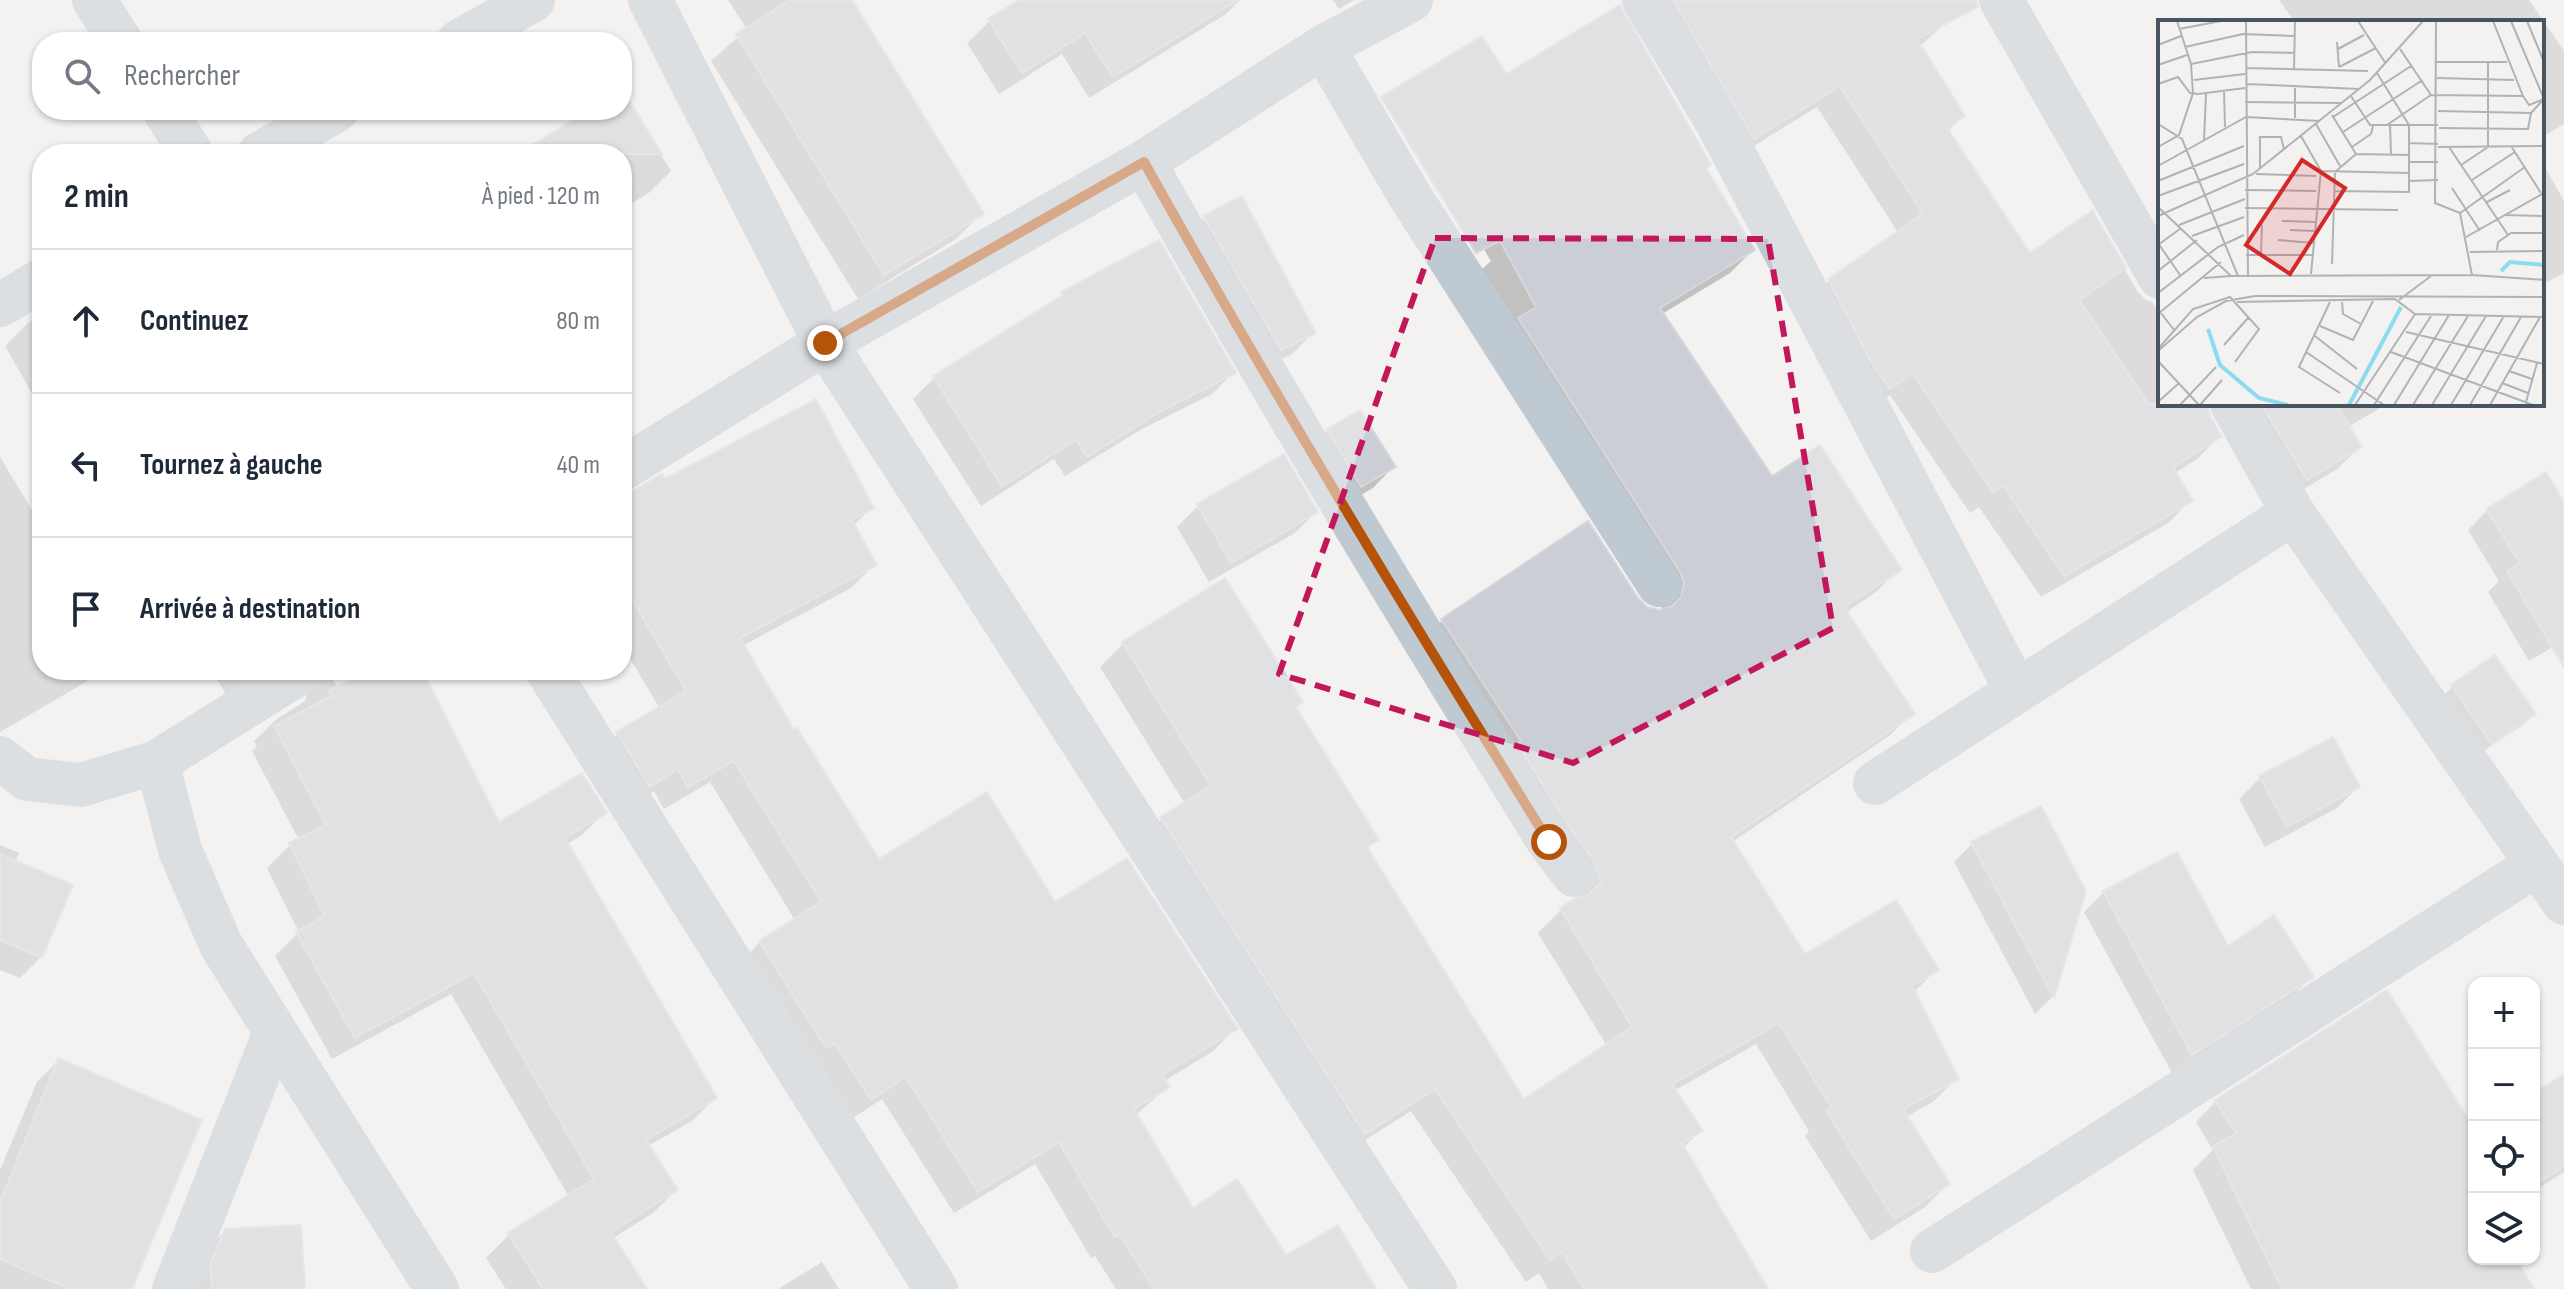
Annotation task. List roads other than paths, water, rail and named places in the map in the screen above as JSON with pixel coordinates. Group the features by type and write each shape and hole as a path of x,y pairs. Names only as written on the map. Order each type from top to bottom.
{"street":[{"path":"94,0 115,32"},
{"path":"476,32 533,0"},
{"path":"650,0 825,343 1435,1289"},
{"path":"632,463 825,343 1144,162 1323,47 1411,0"},
{"path":"1644,0 1718,124 2016,690"},
{"path":"2001,0 2158,274"},
{"path":"1323,47 1408,193 1659,585"},
{"path":"170,120 186,144"},
{"path":"277,144 319,120"},
{"path":"1144,162 1241,336 1371,556 1549,842 1574,875"},
{"path":"0,305 32,286"},
{"path":"2233,406 2293,513 2564,903"},
{"path":"1875,783 2293,513"},
{"path":"0,758 27,779 81,785 157,762 288,680"},
{"path":"553,680 936,1289"},
{"path":"157,762 180,850 221,945 437,1289"},
{"path":"1932,1251 2536,865"},
{"path":"174,1289 275,1032"}]}
